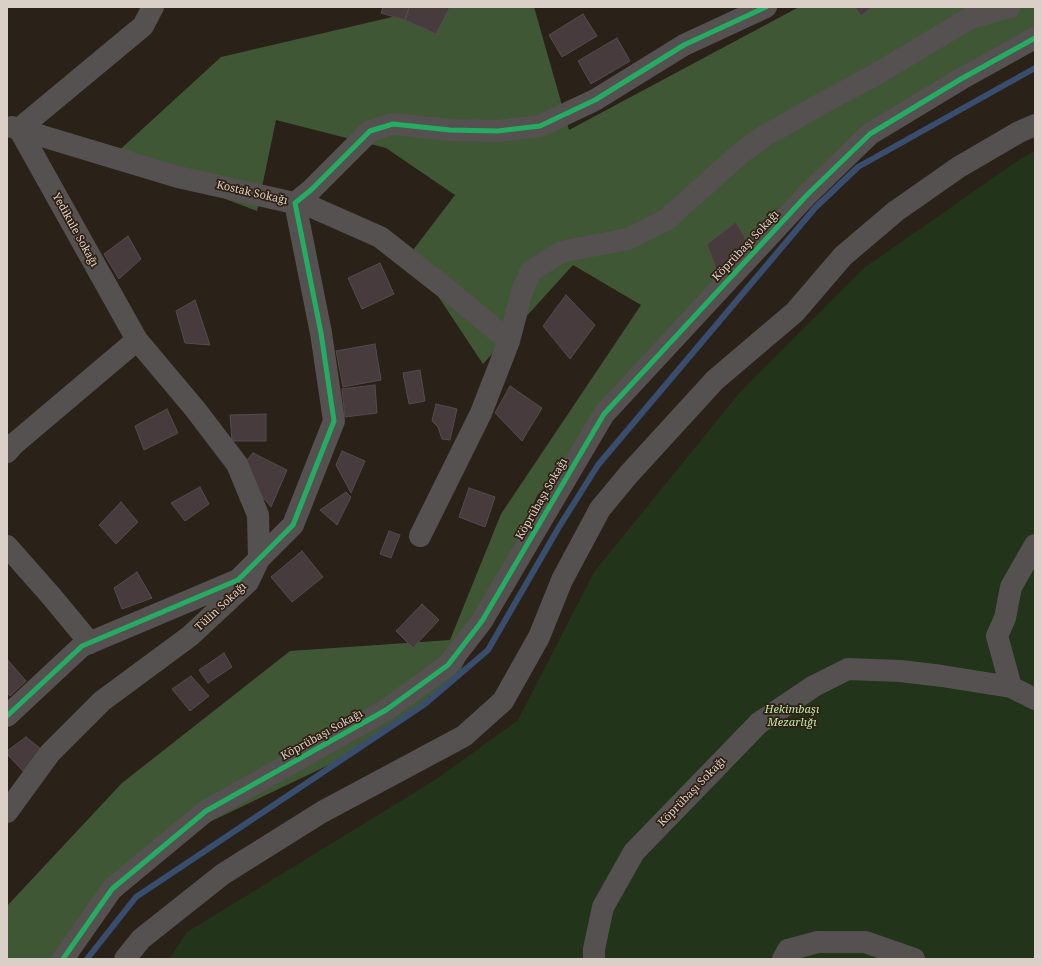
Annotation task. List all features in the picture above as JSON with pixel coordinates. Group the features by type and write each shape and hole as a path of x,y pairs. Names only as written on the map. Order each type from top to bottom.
{"street":[{"path":"13,127 143,26 153,7"},
{"path":"7,716 82,646 238,580 293,525 334,421 321,333 295,203 311,190 370,131 393,124 450,130 498,131 540,126 595,100 684,46 766,7"},
{"path":"420,536 481,413 509,341 522,291 531,271 561,252 628,239 666,220 741,153 766,135 875,75 970,18 1010,7"},
{"name":"Köprübaşı Sokağı","path":"63,959 112,889 206,811 386,710 448,665 482,621 604,414 807,195 870,134 961,79 1035,38"},
{"path":"125,959 141,939 223,874 322,812 464,736 503,701 539,637 562,580 600,509 629,474 715,380 795,312 843,256 896,211 959,167 1019,132 1035,125"},
{"name":"Kostak Sokağı","path":"13,127 178,177 312,207 380,237 449,291 509,341"},
{"name":"Yedikule Sokağı","path":"13,127 136,340"},
{"path":"7,452 14,444 136,340"},
{"name":"Tülin Sokağı","path":"7,812 50,753 102,701 190,636 237,593 248,582 259,559 258,515 238,464 195,409 136,340"},
{"path":"7,546 90,643"},
{"path":"1011,688 997,636 1005,618 1011,588 1035,546"},
{"name":"Köprübaşı Sokağı","path":"594,959 594,949 603,907 634,852 759,723 814,686 848,669 901,671 942,676 1011,688 1035,699"},
{"path":"783,959 788,950 818,942 865,942 914,959"}],"green space":[{"path":"435,7 534,7 569,130 799,7 1035,7 1035,27 876,122 753,239 537,496 457,679 358,751 149,851 53,959 7,959 7,906 122,783 290,651 450,640 501,514 641,305 573,265 483,364 410,254 455,195 386,148 276,120 257,211 113,156 221,57"},
{"name":"Hekimbaşı Mezarlığı","path":"1035,151 1035,959 169,959 187,932 435,780 518,720 594,572 741,391 864,268 1020,159"}],"building":[{"path":"383,7 409,7 405,20 381,13"},
{"path":"409,7 450,7 436,34 405,20"},
{"path":"855,7 872,7 861,16"},
{"path":"583,14 597,36 562,57 549,35"},
{"path":"617,38 630,61 591,84 578,61"},
{"path":"736,222 750,247 716,269 707,244"},
{"path":"128,236 141,259 119,279 104,254"},
{"path":"380,263 394,294 362,309 348,278"},
{"path":"566,295 595,325 570,359 543,326"},
{"path":"195,300 210,345 185,343 176,311"},
{"path":"375,344 381,380 343,387 336,351"},
{"path":"420,370 425,401 409,404 403,373"},
{"path":"375,385 377,413 345,417 342,389"},
{"path":"510,386 542,408 522,441 495,413"},
{"path":"436,404 457,409 450,440 442,439 438,427 432,421"},
{"path":"167,409 178,433 144,450 135,426"},
{"path":"266,414 266,441 232,441 230,415"},
{"path":"342,451 365,461 351,493 336,465"},
{"path":"253,453 287,470 271,507 239,469"},
{"path":"200,487 209,504 185,521 171,503"},
{"path":"469,488 495,497 485,527 459,517"},
{"path":"346,492 351,497 337,525 320,510"},
{"path":"121,502 138,522 116,544 99,525"},
{"path":"389,531 400,535 391,558 380,554"},
{"path":"302,551 323,577 292,602 271,577"},
{"path":"137,572 152,598 122,609 114,588"},
{"path":"422,604 439,620 413,648 396,631"},
{"path":"224,653 232,667 208,683 199,670"},
{"path":"7,659 26,681 10,696 7,692"},
{"path":"191,676 209,696 190,711 172,689"},
{"path":"26,737 41,749 23,771 7,754 7,751"}],"waterway":[{"path":"87,959 136,897 425,704 488,650 559,527 598,465 815,208 858,167 1035,68"}],"cycle path":[{"path":"7,716 82,646 238,580 293,525 334,421 321,333 295,203 311,190 370,131 393,124 450,130 498,131 540,126 595,100 684,45 766,7"},
{"path":"63,959 112,889 206,811 386,710 448,665 482,621 604,414 807,195 870,134 961,79 1035,38"}]}
